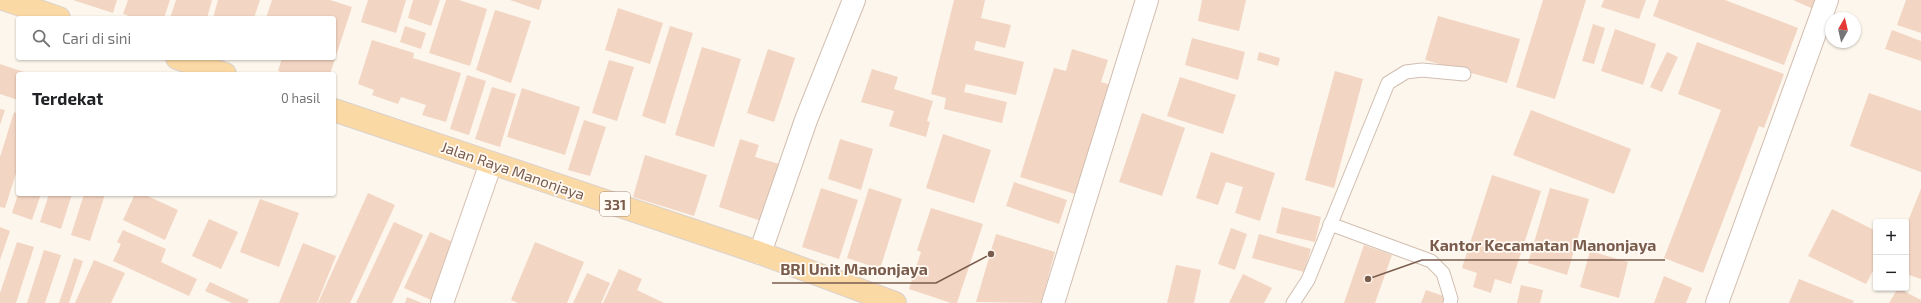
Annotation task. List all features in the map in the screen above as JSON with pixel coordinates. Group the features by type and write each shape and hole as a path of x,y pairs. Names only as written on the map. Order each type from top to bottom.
{"main road":[{"path":"6,0 53,16"},
{"path":"183,60 219,72"},
{"name":"Jalan Raya Manonjaya","path":"336,111 760,253 895,303"}],"street":[{"path":"760,253 806,120 854,0"},
{"path":"1053,303 1147,0"},
{"path":"1717,303 1827,0"},
{"path":"442,303 491,163"}],"lane":[{"path":"1293,303 1308,280 1388,83 1406,72 1422,70 1464,74"},
{"path":"1330,224 1431,261 1443,273 1451,299 1450,303"}],"building":[{"path":"73,0 117,0 113,13"},
{"path":"128,0 170,0 165,16 129,16 123,14"},
{"path":"176,0 212,0 208,16 171,16"},
{"path":"218,0 260,0 255,16 214,16"},
{"path":"272,0 330,0 352,7 336,56 336,16 267,16"},
{"path":"368,0 406,0 396,33 361,22"},
{"path":"413,0 440,0 431,26 408,18"},
{"path":"446,0 459,0 487,9 470,66 429,53"},
{"path":"510,0 542,0 539,10"},
{"path":"954,0 985,0 981,18 1011,25 1005,48 976,41 974,50 1024,62 1016,95 966,84 964,92 1007,102 1002,123 944,109 946,98 931,94"},
{"path":"1202,0 1246,0 1239,31 1198,21"},
{"path":"1543,0 1586,0 1555,99 1516,87"},
{"path":"1604,0 1646,0 1639,19 1601,7"},
{"path":"1659,0 1725,0 1798,28 1784,65 1653,16"},
{"path":"1793,0 1823,0 1818,11"},
{"path":"1906,0 1921,0 1921,33 1897,25"},
{"path":"618,8 663,23 650,64 605,50"},
{"path":"495,10 531,21 511,83 476,70"},
{"path":"1438,16 1520,39 1507,83 1425,60"},
{"path":"1593,24 1605,28 1594,64 1582,61"},
{"path":"405,26 426,33 421,49 400,42"},
{"path":"670,26 693,33 665,124 642,116"},
{"path":"1615,29 1656,44 1643,85 1601,71"},
{"path":"1892,30 1921,41 1921,61 1885,49"},
{"path":"1192,38 1245,52 1238,80 1185,65"},
{"path":"372,40 414,53 413,58 461,73 446,122 422,115 426,105 401,97 398,104 372,95 374,90 358,84"},
{"path":"1697,42 1784,74 1764,128 1759,126 1703,273 1664,258 1721,110 1678,94"},
{"path":"702,47 741,59 714,147 675,135"},
{"path":"768,49 795,58 774,122 747,113"},
{"path":"1072,49 1108,60 1101,82 1111,85 1078,195 1020,177 1054,68 1066,71"},
{"path":"1259,52 1280,58 1278,66 1257,60"},
{"path":"1667,52 1678,57 1662,92 1650,87"},
{"path":"281,60 335,60 331,72 278,71"},
{"path":"609,60 634,67 617,121 592,113"},
{"path":"0,64 24,72 16,72 16,99 0,94"},
{"path":"872,69 898,77 894,89 933,101 927,121 930,122 926,137 889,126 894,111 861,102"},
{"path":"1335,71 1363,79 1334,188 1305,180"},
{"path":"467,75 486,81 469,135 450,129"},
{"path":"1180,77 1236,95 1223,134 1167,116"},
{"path":"492,87 516,94 500,147 475,139"},
{"path":"522,88 580,107 565,155 507,137"},
{"path":"1869,93 1921,111 1921,172 1850,146"},
{"path":"0,109 5,110 0,125"},
{"path":"1531,110 1631,149 1614,194 1513,155"},
{"path":"14,112 16,113 16,173 5,208 0,207 0,157"},
{"path":"1142,113 1185,128 1162,196 1119,182"},
{"path":"584,120 606,127 590,176 568,170"},
{"path":"943,134 991,150 974,203 926,188"},
{"path":"740,139 759,145 755,157 783,165 764,222 719,207"},
{"path":"840,139 873,149 861,190 828,179"},
{"path":"1211,152 1275,173 1260,221 1235,213 1243,187 1226,182 1218,205 1196,198"},
{"path":"645,155 707,175 694,216 633,197"},
{"path":"1492,175 1541,191 1511,284 1495,279 1491,293 1473,287 1477,273 1462,268"},
{"path":"1014,182 1067,200 1059,224 1006,206"},
{"path":"821,188 858,200 839,259 802,247"},
{"path":"869,188 902,199 880,269 847,258"},
{"path":"1550,188 1589,199 1567,275 1528,263"},
{"path":"1921,189 1921,279 1909,275 1909,219"},
{"path":"368,193 395,205 350,303 318,303"},
{"path":"17,196 40,196 32,220 12,213"},
{"path":"48,196 71,196 61,229 40,222"},
{"path":"83,196 104,196 90,241 71,235"},
{"path":"134,196 147,196 178,210 165,240 123,220"},
{"path":"260,199 299,213 279,267 240,252"},
{"path":"1282,207 1321,217 1315,242 1276,233"},
{"path":"931,208 983,224 957,303 951,303 909,289 921,252 917,250"},
{"path":"1832,209 1873,230 1873,271 1866,284 1808,256"},
{"path":"209,219 238,232 221,269 192,256"},
{"path":"394,222 423,235 392,303 356,303"},
{"path":"0,227 10,231 0,260"},
{"path":"1231,228 1247,234 1235,270 1218,264"},
{"path":"123,230 166,249 161,262 197,279 189,296 113,261 121,244 117,242"},
{"path":"430,232 453,242 442,266 446,268 431,300 404,288"},
{"path":"996,234 1055,252 1041,303 976,302"},
{"path":"1259,234 1311,249 1304,272 1252,258"},
{"path":"17,242 34,247 16,303 0,303 0,293"},
{"path":"535,242 584,262 567,303 518,303 511,300"},
{"path":"303,243 336,256 317,303 279,303"},
{"path":"1364,245 1392,255 1375,303 1344,303"},
{"path":"44,250 61,255 45,303 27,303"},
{"path":"1590,251 1628,262 1619,298 1580,287"},
{"path":"74,258 83,261 69,303 59,303"},
{"path":"94,260 125,273 111,303 75,303"},
{"path":"1176,265 1201,270 1194,303 1167,303"},
{"path":"619,269 642,279 637,290 664,303 603,303"},
{"path":"587,273 610,283 601,303 573,303"},
{"path":"1243,274 1272,288 1264,303 1229,303"},
{"path":"1664,276 1692,288 1686,303 1654,303"},
{"path":"1799,279 1854,301 1853,303 1789,303"},
{"path":"210,282 249,300 247,303 232,303 205,291"},
{"path":"1521,285 1543,290 1540,303 1517,303"},
{"path":"1426,290 1446,297 1444,303 1421,303"},
{"path":"1896,291 1904,291 1921,300 1921,303 1889,303"},
{"path":"407,297 422,303 405,303"}],"place":[{"name":"BRI Unit Manonjaya","path":"991,254"},
{"name":"Kantor Kecamatan Manonjaya","path":"1368,279"}]}
